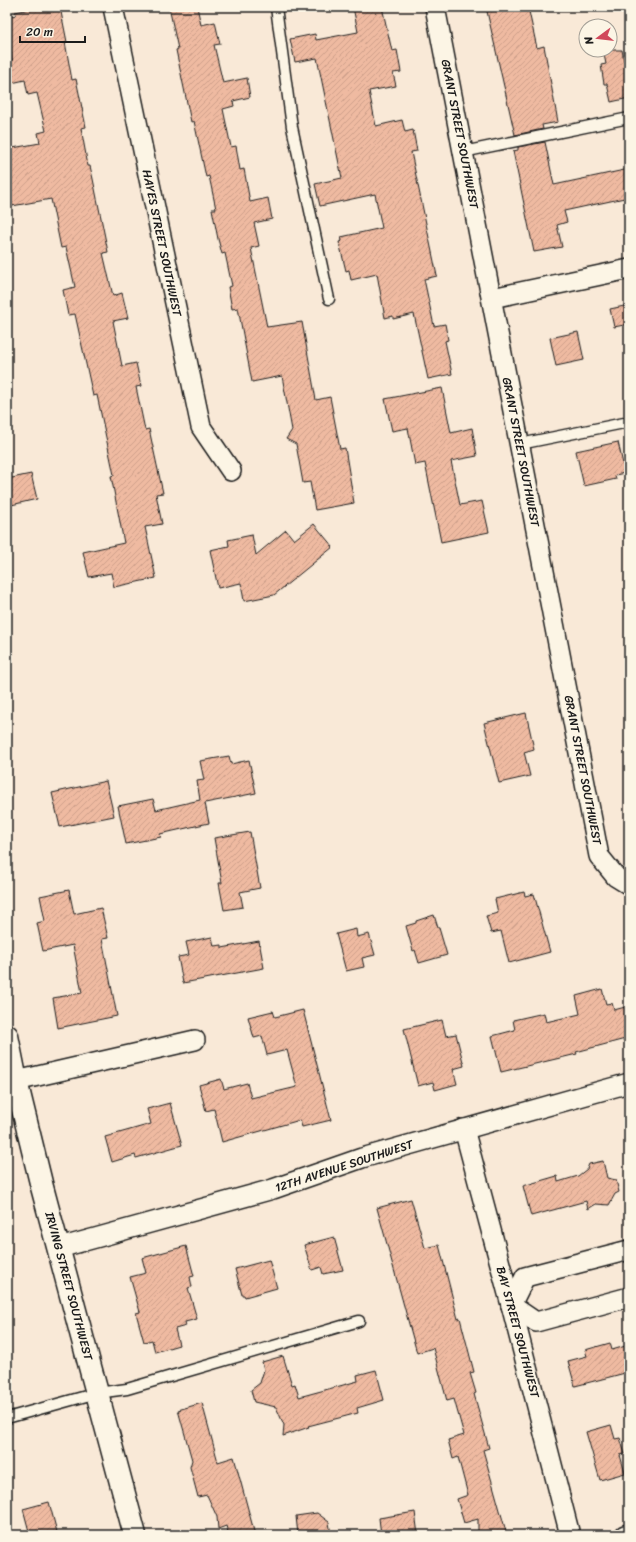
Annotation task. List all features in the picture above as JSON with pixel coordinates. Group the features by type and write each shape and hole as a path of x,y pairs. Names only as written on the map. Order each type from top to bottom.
{"street":[{"name":"HAYES STREET SOUTHWEST","path":"113,7 202,428 232,471"},
{"name":"GRANT STREET SOUTHWEST","path":"435,7 599,856 616,877 629,885"},
{"path":"492,298 629,269"},
{"name":"IRVING STREET SOUTHWEST","path":"7,1036 16,1081 42,1187 135,1535"},
{"path":"16,1081 194,1040"},
{"name":"12TH AVENUE SOUTHWEST","path":"59,1248 274,1189 362,1158 629,1083"},
{"name":"BAY STREET SOUTHWEST","path":"464,1129 570,1535"},
{"path":"629,1250 525,1277 511,1305 536,1322 629,1297"},
{"path":"625,1535 629,1534"}],"lane":[{"path":"276,7 292,127 329,299"},
{"path":"463,152 629,118"},
{"path":"520,444 629,422"},
{"path":"7,1418 97,1393 127,1389 359,1321"}],"building":[{"path":"41,7 60,7 67,42 65,42 72,80 76,79 86,127 81,128 88,166 90,166 108,252 103,253 113,296 122,293 128,318 113,321 122,366 136,363 141,386 136,387 145,430 149,429 163,493 156,494 162,524 145,527 156,578 114,587 111,573 89,577 83,552 124,543 111,476 114,475 97,395 93,396 75,314 68,315 63,290 75,287 66,247 61,248 51,199 12,206 10,195 7,195 7,149 40,143 38,133 46,131 37,93 28,95 25,80 7,84 7,61 12,60 7,33 7,17 16,15 15,12"},
{"path":"169,7 197,7 201,25 215,22 220,44 214,45 223,83 247,78 250,97 233,101 234,106 223,109 231,147 236,146 240,170 244,169 250,202 268,198 272,219 254,223 259,246 251,248 267,327 302,322 316,400 330,397 340,449 345,448 354,503 315,510 310,482 303,483 296,444 286,439 292,430 282,376 252,382 238,308 232,309 228,287 232,286 225,253 222,254 218,239 212,209 216,209 209,176 206,177 194,121 191,122 176,50 178,49"},
{"path":"353,7 382,7 392,51 397,50 401,72 393,73 396,86 369,91 376,126 402,120 405,132 413,130 417,151 411,152 437,276 424,279 434,326 445,324 448,340 445,341 452,374 428,379 414,314 393,319 393,316 385,318 377,274 351,280 349,270 346,271 339,242 342,241 341,237 382,228 375,194 320,206 315,184 342,178 317,58 295,62 290,39 315,34 316,40 358,32"},
{"path":"486,7 528,7 537,48 544,46 558,122 542,125 543,129 515,135"},
{"path":"618,50 622,50 624,61 629,60 629,98 611,102 607,84 604,84 601,65 606,64 605,58 618,58"},
{"path":"545,142 554,185 629,169 629,197 564,211 567,222 557,225 562,247 534,252 513,151 518,150 518,147"},
{"path":"629,305 629,324 614,327 610,309"},
{"path":"578,332 584,360 556,366 550,338"},
{"path":"442,388 451,433 472,428 477,456 451,461 460,505 482,501 489,532 441,542 425,463 415,465 408,428 392,431 385,399"},
{"path":"618,442 625,473 615,475 616,479 584,486 576,451"},
{"path":"31,474 37,499 7,506 7,479"},
{"path":"314,524 333,547 274,595 244,601 241,583 218,588 210,550 229,546 228,540 252,535 256,555 286,530 294,540"},
{"path":"526,713 534,749 524,752 530,776 499,783 484,723"},
{"path":"229,756 231,764 249,760 256,793 205,803 209,823 160,834 161,837 126,844 118,806 153,799 156,810 200,800 197,781 204,780 200,761"},
{"path":"106,781 114,816 60,827 52,793"},
{"path":"250,832 260,888 240,892 243,907 224,910 219,883 222,883 214,838"},
{"path":"69,890 74,914 101,908 108,938 102,939 117,1016 58,1028 53,998 82,993 73,945 43,951 37,923 45,921 40,896"},
{"path":"524,892 525,896 534,894 550,952 509,963 501,931 491,933 486,916 498,913 495,899"},
{"path":"434,915 447,955 419,963 415,950 413,951 406,926"},
{"path":"356,929 357,937 369,934 375,955 362,958 364,967 346,971 336,934"},
{"path":"212,937 214,946 222,945 222,948 259,941 264,968 183,983 178,957 189,955 186,942"},
{"path":"602,989 606,1004 612,1003 614,1010 629,1006 629,1038 576,1052 577,1054 501,1072 492,1036 515,1030 513,1020 544,1013 546,1022 580,1014 576,996"},
{"path":"303,1010 331,1120 302,1127 300,1120 222,1142 214,1109 206,1111 199,1085 221,1079 224,1089 247,1083 251,1098 297,1087 287,1050 267,1055 262,1036 254,1038 248,1017 273,1011 275,1017"},
{"path":"442,1020 446,1036 456,1034 464,1066 453,1069 457,1084 435,1090 433,1082 418,1086 404,1029"},
{"path":"170,1103 182,1145 136,1158 135,1155 112,1162 105,1137 151,1124 147,1109"},
{"path":"603,1161 607,1178 616,1180 619,1192 615,1194 609,1205 596,1204 588,1209 586,1201 531,1216 523,1186 557,1176 558,1182 578,1176 587,1169 589,1164"},
{"path":"411,1199 425,1248 439,1245 458,1319 460,1318 474,1372 470,1373 476,1393 474,1394 489,1448 483,1450 507,1535 478,1535 478,1519 464,1523 457,1499 468,1495 458,1457 453,1459 448,1440 464,1435 454,1399 447,1401 433,1348 417,1353 377,1208"},
{"path":"334,1237 343,1270 323,1274 321,1267 312,1270 304,1245"},
{"path":"186,1246 194,1276 190,1277 192,1287 188,1288 197,1319 185,1322 186,1326 175,1329 179,1345 155,1352 152,1340 144,1342 136,1313 140,1312 130,1277 146,1273 142,1258"},
{"path":"269,1260 277,1288 245,1297 242,1295 235,1269"},
{"path":"610,1343 612,1350 629,1345 629,1372 575,1386 568,1361 587,1356 585,1350"},
{"path":"283,1356 292,1385 295,1384 299,1397 358,1381 357,1375 376,1370 384,1400 357,1408 358,1413 308,1426 309,1427 283,1436 284,1425 276,1407 254,1402 251,1390 260,1383 264,1370 262,1362"},
{"path":"202,1403 218,1462 234,1457 255,1535 229,1535 226,1526 218,1529 217,1517 207,1495 198,1497 190,1467 192,1460 178,1410"},
{"path":"611,1425 615,1439 620,1438 625,1454 620,1455 625,1473 600,1480 586,1432"},
{"path":"49,1502 57,1532 46,1535 30,1535 23,1509"},
{"path":"415,1512 418,1535 381,1535 379,1518"},
{"path":"317,1513 329,1522 331,1535 298,1535 296,1516"}]}
